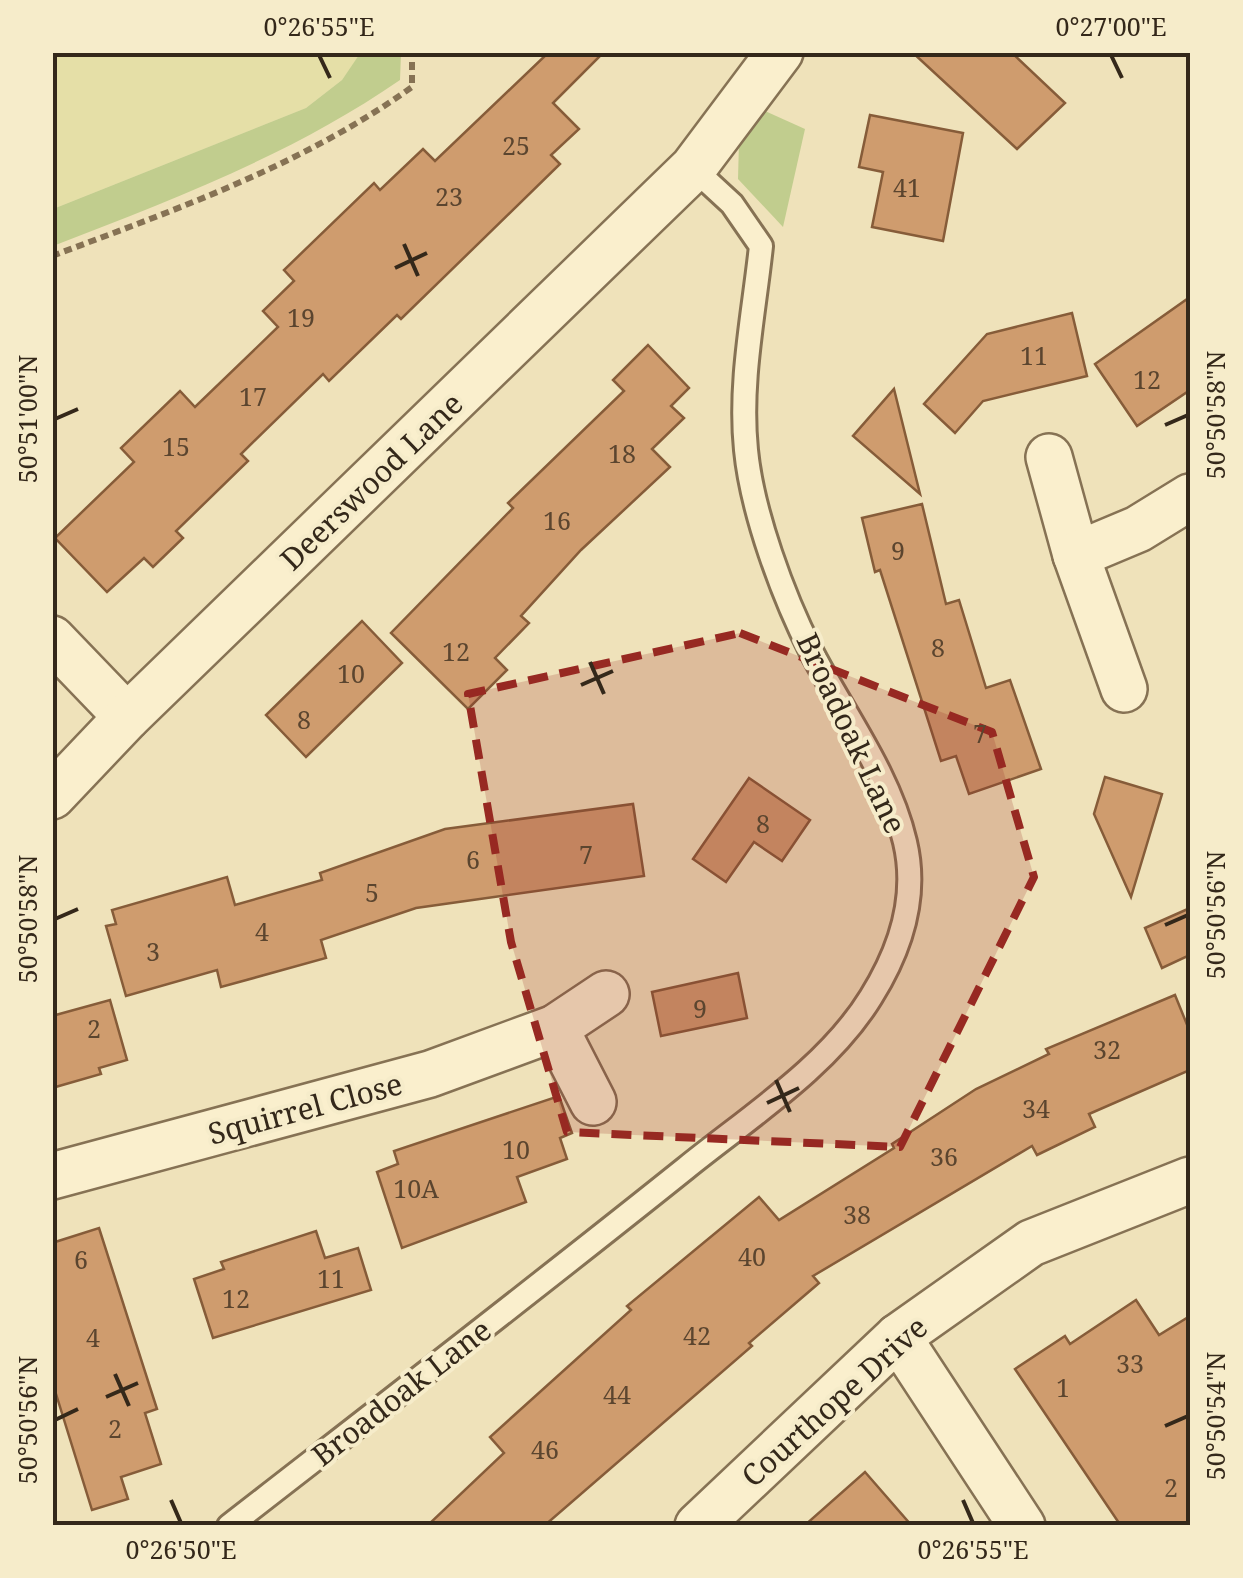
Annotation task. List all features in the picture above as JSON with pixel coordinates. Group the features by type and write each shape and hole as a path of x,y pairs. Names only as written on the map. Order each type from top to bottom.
{"street":[{"path":"692,168 780,52"},
{"name":"Deerswood Lane","path":"52,796 127,718 692,168"},
{"path":"1049,457 1076,555 1124,688"},
{"path":"1076,555 1138,529 1190,497"},
{"path":"52,639 127,718"},
{"name":"Squirrel Close","path":"52,1176 430,1074 555,1028 606,994"},
{"path":"555,1028 593,1102"},
{"name":"Courthope Drive","path":"698,1526 898,1337 1031,1242 1190,1180"},
{"path":"898,1337 1022,1526"}],"lane":[{"name":"Broadoak Lane","path":"228,1526 570,1262 814,1064 871,998 907,921 911,880 904,839 860,736 804,634 771,551 746,451 746,370 761,246 732,204 692,168"}],"path":[{"path":"52,256 235,186 362,123 412,87 412,52"}],"highlighted area":[{"path":"740,633 992,732 1034,877 900,1147 567,1132 511,942 468,694"}],"shaded area":[{"path":"53,53 361,53 342,80 306,108 53,209"}],"green space":[{"path":"361,52 401,53 400,80 275,153 53,246 53,209 306,108 342,80"},
{"path":"765,111 805,129 783,227 738,179 739,142"}],"building":[{"path":"549,52 604,52 553,103 579,129 551,155 560,164 401,319 397,315 329,381 323,374 241,454 248,461 176,531 183,538 153,567 144,558 107,592 55,538 134,462 121,448 180,391 195,407 278,327 263,311 294,281 284,270 374,183 380,190 423,149 435,161"},
{"path":"912,52 1011,52 1065,103 1017,149"},
{"path":"870,115 963,133 943,241 872,227 883,172 859,167"},
{"path":"1190,297 1190,390 1137,426 1095,364"},
{"path":"1072,313 1087,376 983,401 955,433 924,404 987,334"},
{"path":"648,345 689,388 671,406 684,418 652,449 670,467 581,550 521,616 529,623 495,658 507,670 468,709 391,633 513,508 508,503 624,391 613,380"},
{"path":"894,389 920,494 853,436"},
{"path":"922,504 946,604 959,600 986,688 1010,680 1041,769 969,794 956,756 941,761 880,570 875,572 862,518"},
{"path":"362,621 402,663 306,757 266,715"},
{"path":"1105,777 1162,794 1131,897 1094,814"},
{"path":"749,778 810,820 782,861 754,842 726,882 693,859"},
{"path":"633,804 644,876 416,908 321,940 326,958 221,987 217,970 126,996 106,926 116,924 112,910 227,877 235,905 322,880 320,873 445,829"},
{"path":"1190,908 1190,955 1162,968 1145,928"},
{"path":"738,973 747,1018 661,1036 652,992"},
{"path":"1175,995 1190,1032 1190,1070 1089,1114 1095,1127 1037,1155 1032,1146 813,1276 819,1283 749,1343 752,1346 544,1526 427,1526 504,1453 490,1437 631,1310 627,1306 759,1197 779,1220 894,1148 892,1144 976,1089 1049,1054 1046,1049"},
{"path":"110,1000 127,1060 99,1068 101,1074 52,1088 52,1016"},
{"path":"559,1096 572,1133 560,1138 567,1159 517,1177 526,1202 402,1248 377,1172 398,1164 394,1151"},
{"path":"99,1228 157,1409 145,1413 161,1464 121,1477 128,1499 92,1510 52,1381 52,1243"},
{"path":"316,1231 325,1258 358,1248 371,1290 213,1338 194,1279 224,1269 221,1262"},
{"path":"1136,1300 1159,1335 1190,1316 1190,1526 1121,1526 1015,1369 1065,1336 1070,1344"},
{"path":"865,1472 912,1526 804,1526"}]}
